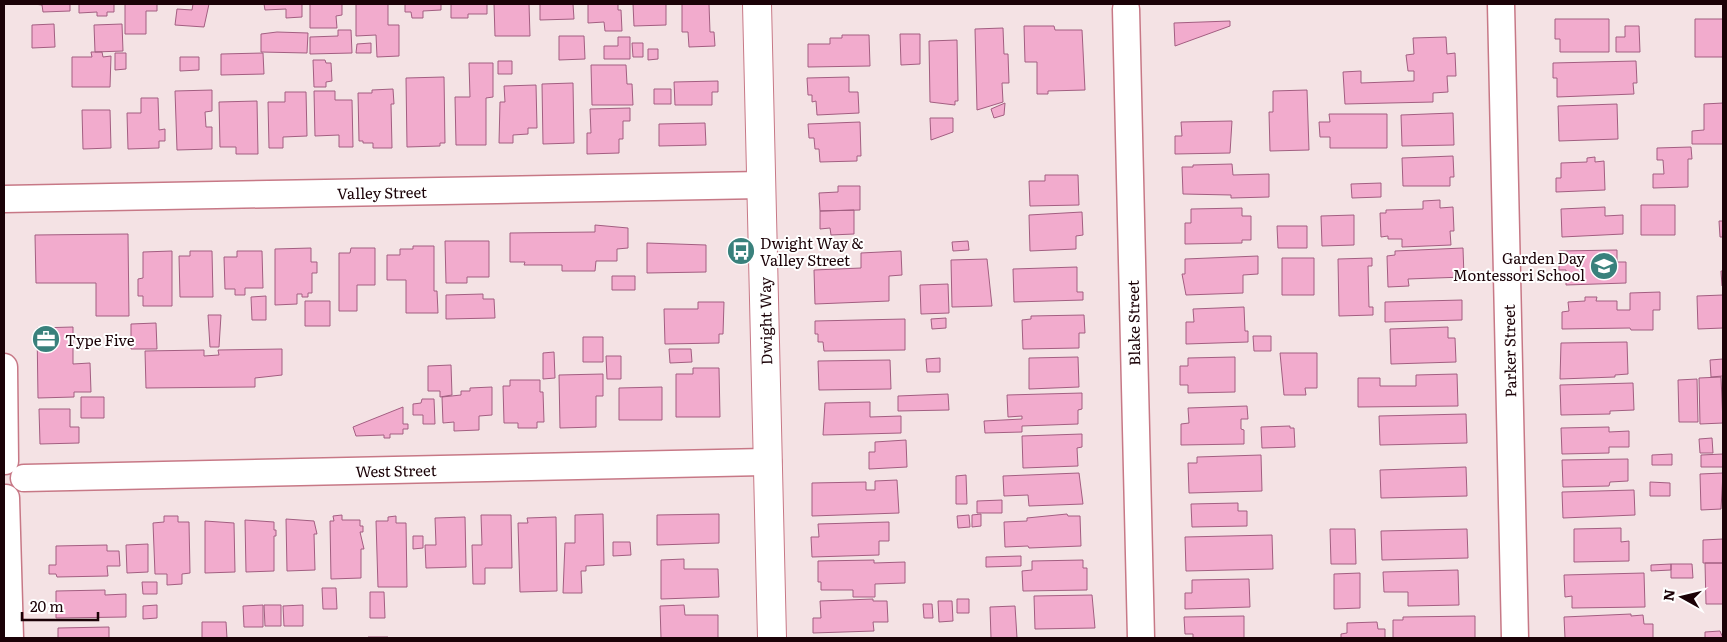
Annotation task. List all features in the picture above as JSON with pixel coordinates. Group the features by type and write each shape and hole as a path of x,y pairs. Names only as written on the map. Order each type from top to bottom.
{"street":[{"name":"Dwight Way","path":"757,4 772,638"},
{"name":"Parker Street","path":"1501,4 1515,638"},
{"name":"Blake Street","path":"1125,5 1141,638"},
{"name":"Valley Street","path":"4,200 761,185"},
{"path":"4,367 5,461 16,464 24,478 21,490 5,497 10,638"},
{"name":"West Street","path":"24,478 768,462"}],"building":[{"path":"34,4 70,4 70,11 43,12 42,5"},
{"path":"79,4 114,4 114,12 107,12 107,16 97,16 97,12 79,13"},
{"path":"125,4 157,4 157,11 146,11 146,34 125,34"},
{"path":"193,4 209,4 204,27 175,25 177,9 192,10"},
{"path":"264,4 302,4 302,17 286,18 286,9 265,10"},
{"path":"310,4 342,4 342,15 336,16 337,28 310,28"},
{"path":"356,4 388,4 388,25 399,25 399,56 377,57 376,35 356,36"},
{"path":"405,4 441,4 441,10 423,11 423,18 412,18 411,12 405,12"},
{"path":"451,4 487,4 487,14 468,14 468,18 451,18"},
{"path":"494,4 529,4 530,36 495,36"},
{"path":"540,4 573,4 574,19 540,20"},
{"path":"588,4 618,4 618,10 621,10 622,31 605,31 604,22 588,23"},
{"path":"633,4 666,4 666,25 634,26"},
{"path":"682,4 709,4 710,32 714,32 715,46 689,47 688,32 682,32"},
{"path":"1555,19 1609,19 1609,52 1560,52 1560,39 1555,39"},
{"path":"1695,19 1723,19 1723,57 1695,57"},
{"path":"1230,21 1230,26 1175,46 1174,23"},
{"path":"54,24 55,47 32,48 32,25"},
{"path":"122,24 123,51 95,52 94,25"},
{"path":"1024,26 1054,26 1055,30 1082,30 1085,90 1048,91 1048,94 1037,94 1037,62 1025,62"},
{"path":"1625,26 1639,26 1640,52 1616,52 1616,37 1625,37"},
{"path":"1003,28 1004,54 1008,54 1009,83 1002,83 1003,102 977,110 975,29"},
{"path":"338,30 351,30 352,53 310,54 310,37 338,36"},
{"path":"277,32 308,33 307,53 261,52 261,34"},
{"path":"900,34 920,34 920,64 901,65"},
{"path":"842,35 869,35 870,66 808,67 808,44 830,44 830,38 842,38"},
{"path":"559,36 584,36 585,59 559,60"},
{"path":"618,37 630,37 630,59 604,59 604,46 618,46"},
{"path":"1446,37 1447,54 1455,53 1456,76 1447,76 1448,92 1433,93 1433,102 1345,104 1343,72 1361,71 1361,83 1414,81 1414,71 1408,71 1406,55 1414,54 1413,38"},
{"path":"957,40 958,101 955,101 955,105 930,102 929,41"},
{"path":"371,43 371,53 356,53 357,44"},
{"path":"632,43 643,43 643,57 633,57"},
{"path":"648,49 658,49 658,59 648,60"},
{"path":"91,52 102,52 103,57 111,56 110,87 72,87 72,57 92,57"},
{"path":"115,53 126,53 126,69 115,70"},
{"path":"263,53 264,74 221,75 221,54"},
{"path":"180,57 199,57 199,70 180,71"},
{"path":"313,60 325,60 326,63 331,63 332,81 326,82 326,87 314,87"},
{"path":"498,61 512,61 512,74 498,74"},
{"path":"1636,61 1637,83 1633,83 1634,94 1557,97 1557,78 1553,78 1553,63"},
{"path":"469,63 493,63 493,97 486,98 486,145 456,145 455,97 470,97"},
{"path":"591,65 626,65 627,84 632,84 633,105 592,105"},
{"path":"444,77 445,143 440,143 440,146 407,147 406,78"},
{"path":"849,77 849,92 858,92 859,113 817,115 816,101 812,102 812,95 808,95 807,78"},
{"path":"718,81 718,92 712,92 712,105 675,105 674,82"},
{"path":"573,83 574,143 543,144 542,84"},
{"path":"536,85 537,128 528,128 528,134 513,135 513,143 499,143 500,102 505,102 504,86"},
{"path":"393,89 394,104 391,104 392,148 373,148 373,143 359,141 358,93 372,93 372,90"},
{"path":"654,89 671,89 671,104 654,104"},
{"path":"212,90 212,111 205,112 206,127 212,127 212,149 177,150 175,91"},
{"path":"1307,90 1309,150 1270,151 1269,112 1273,112 1273,91"},
{"path":"314,91 335,91 335,100 352,100 353,147 339,147 339,135 315,136"},
{"path":"285,92 306,92 307,136 283,137 283,148 269,148 268,102 285,102"},
{"path":"141,98 158,98 159,130 165,129 165,141 159,141 159,148 128,149 127,113 141,113"},
{"path":"257,101 258,154 236,154 236,147 220,147 219,102"},
{"path":"1005,103 1004,115 994,118 991,109"},
{"path":"1723,103 1723,144 1692,144 1692,131 1704,130 1704,104"},
{"path":"1617,104 1618,139 1559,141 1558,106"},
{"path":"630,108 630,121 623,121 623,139 619,139 619,153 587,154 587,133 591,133 590,109"},
{"path":"82,110 110,110 111,148 83,149"},
{"path":"1453,113 1454,145 1402,146 1401,115"},
{"path":"1329,114 1387,114 1387,148 1330,148 1330,137 1320,137 1319,122 1330,122"},
{"path":"930,118 953,118 953,132 931,140"},
{"path":"1232,121 1230,153 1175,154 1175,136 1182,136 1181,122"},
{"path":"860,122 861,156 857,156 857,161 820,162 819,149 815,149 814,138 809,138 808,124"},
{"path":"705,123 706,145 659,146 659,124"},
{"path":"1691,147 1692,159 1688,159 1688,187 1653,188 1653,174 1664,174 1663,160 1657,160 1657,148"},
{"path":"1453,156 1454,177 1450,177 1450,186 1403,186 1402,158"},
{"path":"1595,157 1595,162 1604,161 1605,190 1556,192 1556,178 1561,178 1561,163 1587,162 1587,158"},
{"path":"1232,164 1233,175 1269,174 1269,197 1231,198 1231,195 1183,194 1182,167"},
{"path":"1045,175 1078,175 1079,205 1030,206 1029,181 1045,181"},
{"path":"1381,183 1381,197 1352,198 1351,184"},
{"path":"838,186 860,186 860,210 820,211 819,193 838,192"},
{"path":"1440,200 1440,208 1453,207 1454,231 1450,231 1451,245 1402,247 1402,239 1388,239 1388,236 1381,237 1380,213 1386,213 1386,210 1423,209 1423,201"},
{"path":"1641,205 1675,205 1675,235 1641,235"},
{"path":"1605,207 1605,216 1623,215 1623,234 1562,237 1561,209"},
{"path":"1242,208 1242,216 1251,216 1251,240 1242,240 1242,243 1185,244 1185,223 1191,223 1191,209"},
{"path":"854,210 854,234 831,235 830,228 820,229 820,211"},
{"path":"1082,212 1083,235 1076,236 1076,249 1030,251 1029,215"},
{"path":"1354,215 1354,245 1322,246 1321,216"},
{"path":"1719,221 1723,221 1723,237 1720,237"},
{"path":"595,225 628,228 628,248 617,249 617,261 596,261 595,271 562,271 562,265 524,265 525,262 510,262 510,233 595,232"},
{"path":"1277,226 1307,226 1307,248 1278,248"},
{"path":"128,234 129,316 96,316 96,283 36,283 35,235"},
{"path":"445,241 489,241 489,277 467,277 467,283 446,283"},
{"path":"968,241 969,250 953,251 952,242"},
{"path":"647,243 706,245 706,272 647,273"},
{"path":"413,246 434,246 434,291 437,291 438,313 406,313 406,280 387,280 387,255 400,255 400,249 413,249"},
{"path":"311,248 311,262 317,262 317,273 312,273 312,293 308,293 308,297 302,297 302,294 297,294 297,304 275,305 275,249"},
{"path":"351,248 375,248 375,285 357,285 357,311 339,311 339,253 350,253"},
{"path":"1463,248 1464,277 1408,279 1409,286 1388,287 1387,256 1395,255 1395,251"},
{"path":"1617,250 1617,262 1626,262 1626,283 1566,285 1566,270 1559,270 1559,251"},
{"path":"172,251 172,306 143,306 143,296 138,296 138,279 143,278 143,252"},
{"path":"190,251 212,251 213,297 180,297 179,256 190,256"},
{"path":"237,251 262,251 263,288 245,288 245,295 235,295 235,289 225,289 224,257 237,257"},
{"path":"901,251 902,275 889,276 889,301 815,304 814,270 861,268 861,253"},
{"path":"1258,256 1258,274 1243,275 1243,293 1186,295 1182,274 1185,274 1185,259"},
{"path":"1282,258 1314,258 1314,295 1282,295"},
{"path":"1372,258 1372,266 1368,266 1369,307 1373,307 1373,315 1339,316 1338,259"},
{"path":"987,259 992,306 952,307 951,260"},
{"path":"1077,267 1077,292 1083,292 1083,300 1014,302 1013,269"},
{"path":"1721,271 1723,271 1723,286 1722,286"},
{"path":"612,276 635,276 635,290 612,290"},
{"path":"948,284 949,313 921,314 920,285"},
{"path":"1660,292 1660,310 1653,310 1653,330 1631,330 1630,328 1562,329 1562,312 1569,311 1568,302 1585,301 1585,297 1597,297 1596,301 1617,301 1617,310 1630,310 1630,293"},
{"path":"483,294 483,299 494,299 495,318 446,319 446,295"},
{"path":"1723,295 1723,328 1698,329 1697,296"},
{"path":"266,296 266,320 252,320 251,297"},
{"path":"1462,300 1462,320 1385,322 1385,302"},
{"path":"305,301 330,301 330,326 305,326"},
{"path":"698,302 724,302 723,334 719,334 719,343 665,344 664,309 698,309"},
{"path":"1244,307 1245,331 1248,331 1248,342 1186,344 1186,322 1194,322 1193,309"},
{"path":"208,315 221,315 219,347 210,347"},
{"path":"1084,315 1085,333 1079,333 1079,348 1023,349 1022,320 1031,319 1031,316"},
{"path":"946,318 946,328 932,329 931,319"},
{"path":"905,319 905,350 824,351 823,342 818,342 818,334 815,334 815,321"},
{"path":"156,323 157,349 131,349 131,324"},
{"path":"73,327 73,364 90,363 91,392 74,392 74,397 38,398 37,328"},
{"path":"1448,327 1448,338 1455,338 1456,362 1391,364 1390,329"},
{"path":"1253,336 1271,336 1271,351 1254,351"},
{"path":"583,337 603,337 603,362 583,362"},
{"path":"1627,342 1628,374 1615,375 1615,377 1560,379 1561,343"},
{"path":"282,349 282,375 255,378 255,387 146,388 145,351 204,350 204,356 219,355 218,350"},
{"path":"669,349 691,349 692,362 670,363"},
{"path":"554,352 555,378 543,379 543,353"},
{"path":"1280,353 1317,353 1317,388 1305,388 1306,395 1284,395"},
{"path":"606,356 621,356 621,379 607,379"},
{"path":"1078,357 1079,387 1029,389 1029,358"},
{"path":"1235,357 1235,392 1188,393 1188,385 1180,385 1180,366 1188,366 1188,358"},
{"path":"940,358 940,372 927,372 926,359"},
{"path":"1723,359 1723,376 1711,377 1710,360"},
{"path":"890,360 891,389 819,390 818,361"},
{"path":"451,365 452,395 440,397 440,391 428,391 428,366"},
{"path":"693,368 719,368 720,417 676,417 676,374 693,374"},
{"path":"603,374 603,396 596,396 596,427 560,428 559,375"},
{"path":"1457,374 1458,406 1358,407 1358,378 1380,378 1380,386 1416,386 1416,375"},
{"path":"1721,377 1723,423 1700,424 1699,378"},
{"path":"1697,379 1698,422 1679,422 1678,380"},
{"path":"510,380 540,380 540,392 543,392 544,422 537,422 537,428 518,428 518,423 504,423 503,386 510,386"},
{"path":"1633,383 1634,410 1610,411 1610,414 1561,415 1560,385"},
{"path":"492,387 492,415 479,416 479,430 454,431 454,422 443,423 442,397 461,395 461,391 470,391 470,388"},
{"path":"662,387 662,420 619,420 619,388"},
{"path":"1082,393 1082,409 1078,410 1078,424 1022,426 1022,432 985,433 984,421 1022,419 1022,416 1008,417 1007,395"},
{"path":"948,394 949,410 898,411 898,396"},
{"path":"81,397 104,397 104,418 81,418"},
{"path":"422,399 434,399 435,424 423,424 423,415 413,415 413,404 421,403"},
{"path":"870,402 870,417 901,416 901,433 823,435 825,403"},
{"path":"1247,406 1248,419 1241,419 1241,429 1244,430 1244,444 1181,445 1181,424 1189,423 1188,408"},
{"path":"403,407 403,424 408,424 408,429 403,429 403,434 390,434 390,438 384,438 384,435 356,436 353,427"},
{"path":"39,409 70,409 70,427 79,427 79,443 40,444"},
{"path":"1466,414 1467,443 1380,445 1379,416"},
{"path":"1290,426 1290,428 1294,428 1295,447 1262,448 1261,427"},
{"path":"1609,427 1609,432 1629,431 1629,447 1609,447 1609,453 1562,454 1561,428"},
{"path":"1082,434 1082,447 1077,448 1078,466 1023,468 1022,436"},
{"path":"1712,438 1713,453 1700,453 1699,439"},
{"path":"906,440 907,467 869,469 869,452 875,452 875,442"},
{"path":"1672,454 1672,465 1652,465 1652,455"},
{"path":"1723,454 1723,467 1701,467 1701,455"},
{"path":"1261,455 1262,491 1189,493 1188,463 1197,463 1197,457"},
{"path":"1628,459 1628,481 1610,482 1609,486 1563,487 1562,460"},
{"path":"1466,467 1467,496 1381,498 1380,470"},
{"path":"1079,473 1083,504 1029,506 1028,495 1004,496 1003,476"},
{"path":"1723,473 1721,509 1701,510 1700,474"},
{"path":"966,475 967,504 956,504 956,476"},
{"path":"897,480 899,513 812,516 812,483 866,482 866,490 875,490 875,481"},
{"path":"1650,482 1670,483 1670,496 1650,496"},
{"path":"1634,490 1635,515 1563,518 1562,492"},
{"path":"1002,500 1002,513 977,513 977,501"},
{"path":"1238,503 1238,511 1247,511 1247,526 1192,527 1191,504"},
{"path":"603,514 604,565 586,566 586,571 581,571 582,593 563,593 565,543 575,543 575,515"},
{"path":"719,514 719,543 657,545 657,515"},
{"path":"981,514 981,526 972,527 972,515"},
{"path":"1067,514 1068,516 1080,516 1081,546 1005,547 1004,522 1027,521 1027,518"},
{"path":"342,515 342,520 360,520 360,526 363,526 363,532 360,532 364,549 361,549 361,578 331,579 330,521 334,521 333,516"},
{"path":"481,515 511,515 512,568 485,568 485,584 473,584 472,545 482,545"},
{"path":"969,515 970,527 958,528 957,516"},
{"path":"164,516 178,516 178,522 189,522 190,573 182,574 182,584 167,585 167,574 155,574 153,523 164,522"},
{"path":"396,516 396,523 406,523 407,587 378,587 376,521 388,521 388,517"},
{"path":"465,517 466,567 426,568 425,545 436,545 435,518"},
{"path":"556,517 557,591 520,592 518,523 528,523 527,518"},
{"path":"286,519 314,521 317,534 314,534 315,570 287,571"},
{"path":"245,520 274,522 276,536 274,536 274,571 246,572"},
{"path":"205,521 234,523 235,572 205,573"},
{"path":"889,522 889,541 879,541 879,555 812,557 811,537 819,537 818,524"},
{"path":"1621,528 1621,542 1629,541 1629,561 1574,562 1574,529"},
{"path":"1330,529 1355,529 1356,564 1331,564"},
{"path":"1467,529 1468,558 1382,560 1381,531"},
{"path":"1272,535 1273,569 1186,571 1185,537"},
{"path":"413,536 423,536 423,548 413,549"},
{"path":"1723,539 1723,563 1703,563 1703,540"},
{"path":"613,542 630,542 631,555 613,556"},
{"path":"148,544 148,572 127,573 126,545"},
{"path":"107,545 107,551 119,551 120,566 107,566 108,576 57,577 56,574 49,574 49,565 56,565 56,546"},
{"path":"1021,556 1021,566 986,567 986,557"},
{"path":"684,559 684,569 718,569 719,597 661,599 661,560"},
{"path":"874,560 874,563 905,562 905,583 875,584 875,597 853,597 853,590 821,590 821,582 818,582 818,561"},
{"path":"1083,560 1083,568 1087,568 1087,590 1023,591 1022,571 1032,570 1032,561"},
{"path":"1705,563 1723,563 1723,604 1706,604"},
{"path":"1671,564 1692,564 1693,578 1671,578"},
{"path":"1671,564 1671,570 1651,571 1651,565"},
{"path":"1458,570 1459,605 1408,606 1408,592 1384,592 1383,572"},
{"path":"1360,573 1360,608 1334,609 1334,574"},
{"path":"1644,573 1645,607 1572,608 1572,596 1565,597 1564,575"},
{"path":"1249,579 1250,607 1185,609 1185,593 1192,593 1192,580"},
{"path":"142,582 157,582 157,594 143,594"},
{"path":"322,588 336,588 337,609 323,609"},
{"path":"105,590 105,595 126,594 126,617 56,618 56,591"},
{"path":"370,592 384,592 385,618 370,618"},
{"path":"1092,595 1095,628 1035,629 1034,596"},
{"path":"873,599 873,601 887,601 888,622 873,622 874,631 813,633 813,618 821,618 820,601"},
{"path":"957,599 969,599 969,613 957,613"},
{"path":"938,601 952,601 953,621 939,622"},
{"path":"923,604 932,604 933,618 924,618"},
{"path":"157,605 157,618 143,619 143,606"},
{"path":"263,605 263,627 244,627 243,606"},
{"path":"264,605 281,605 281,626 265,626"},
{"path":"303,605 303,626 284,626 283,606"},
{"path":"684,605 685,615 718,615 718,638 661,638 660,606"},
{"path":"1015,606 1017,638 991,638 990,607"},
{"path":"1631,614 1631,616 1643,615 1644,624 1653,624 1653,638 1565,638 1564,617"},
{"path":"1244,616 1244,638 1193,638 1193,634 1185,634 1184,617"},
{"path":"1475,616 1475,638 1393,638 1393,620 1403,620 1403,617"},
{"path":"202,622 226,622 227,638 202,638"},
{"path":"1377,622 1378,629 1385,629 1385,638 1341,638 1341,634 1347,633 1347,623"},
{"path":"109,627 109,638 58,638 58,628"},
{"path":"1720,631 1723,638 1705,638 1705,632"},
{"path":"388,637 388,638 368,638"}],"place":[{"name":"Dwight Way & Valley Street","path":"741,251"},
{"name":"Garden Day Montessori School","path":"1604,266"},
{"name":"Type Five","path":"46,339"}]}
